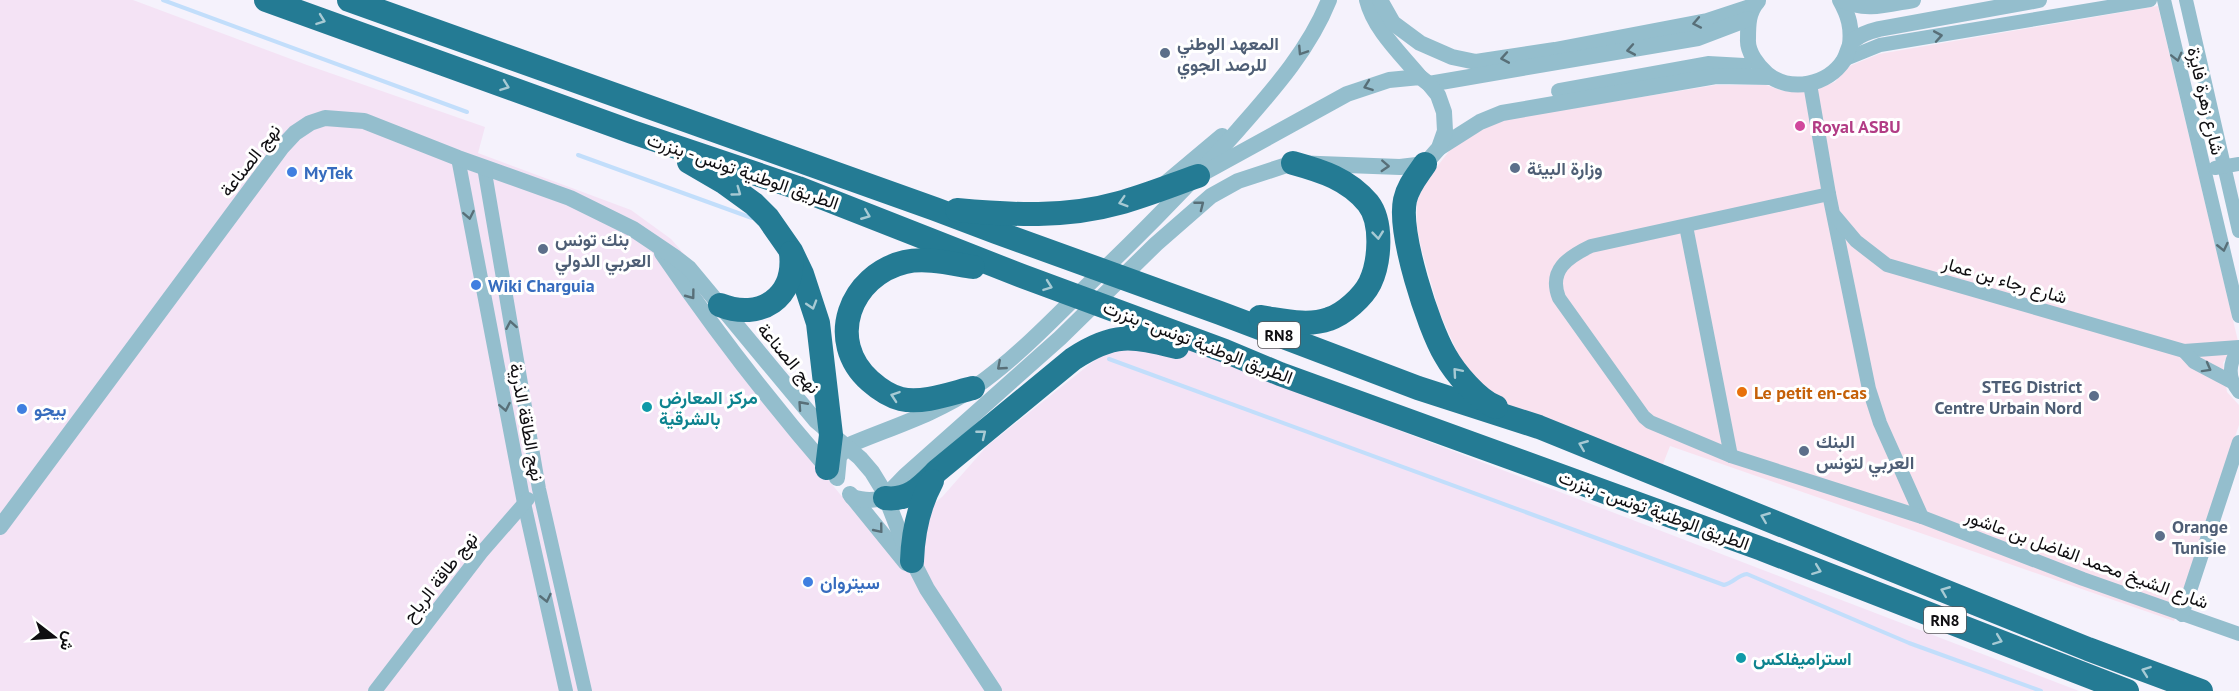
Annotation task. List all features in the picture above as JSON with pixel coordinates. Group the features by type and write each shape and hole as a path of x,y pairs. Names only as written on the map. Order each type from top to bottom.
{"highway":[{"name":"الطريق الوطنية تونس - بنزرت","path":"266,0 632,132 798,188 1280,374 1773,554 2127,691"},
{"name":"الطريق الوطنية تونس - بنزرت","path":"350,0 935,209 1418,388 1539,428 2078,645 2201,691"},
{"path":"632,132 725,183 754,204 768,218 791,251 802,274 818,323 839,440 832,473"},
{"path":"1432,156 1410,186 1405,202 1404,226 1409,252 1431,326 1454,370 1489,404 1520,416 1539,428"},
{"path":"1220,313 1304,323 1329,319 1349,307 1369,284 1379,246 1377,225 1370,205 1340,178 1293,163"},
{"path":"935,209 1043,214 1097,208 1120,203 1198,176"},
{"path":"720,305 746,311 760,309 773,302 784,291 790,280 793,266 791,251"},
{"path":"973,388 922,399 903,399 887,393 862,374 854,361 848,343 850,309 858,292 874,275 907,261 957,264 1022,276"},
{"path":"885,498 895,499 909,496 1073,359 1094,345 1112,339 1146,339 1280,374"},
{"path":"912,561 913,535 921,501 937,471"}],"street":[{"path":"839,440 929,412 973,388 1045,327 1198,176 1266,98 1298,57 1321,20 1329,0"},
{"path":"1367,0 1378,25 1438,95 1444,112 1445,131 1432,156"},
{"path":"1380,0 1393,23 1420,43 1452,57 1476,62 1555,50 1707,21 1753,8"},
{"path":"1841,0 1864,7 1913,0"},
{"path":"1841,0 1848,13 1851,29 1847,53"},
{"path":"852,497 864,501 885,498 906,475 1060,338 1156,244 1211,196 1238,182 1293,163 1400,167 1432,156 1463,131 1480,122 1502,113 1524,108 1716,76 1765,72 1789,84 1810,84 1829,76 1855,39 1865,33 2039,0"},
{"path":"1847,53 1880,45 2150,0"},
{"name":"شارع زهرة فايزة","path":"2164,0 2239,316"},
{"name":"شارع زهرة فايزة","path":"2186,0 2239,231"},
{"path":"1198,176 1347,94 1389,80 1424,81 1698,38 1753,8"},
{"path":"1753,8 1748,44 1765,72"},
{"path":"1810,84 1829,194 1869,389 1880,423 1922,517"},
{"path":"1158,190 1266,98"},
{"name":"نهج الصناعة","path":"0,527 282,147 310,123 326,118 345,118 364,122 570,198 647,237 689,268 787,388 872,472 883,490 912,561 927,589 994,691"},
{"name":"نهج الطاقة الذرية","path":"458,158 524,503 566,691"},
{"path":"2204,170 2239,164"},
{"name":"نهج الطاقة الذرية","path":"484,167 539,489 585,691"},
{"path":"1731,456 1686,226 1829,194"},
{"name":"شارع رجاء بن عمار","path":"1834,214 1856,241 1887,265 2184,351 2239,348"},
{"name":"شارع الشيخ محمد الفاضل بن عاشور","path":"1686,226 1590,246 1571,256 1556,276 1555,288 1559,298 1644,417 1650,422 1731,456 1922,517 2182,615 2239,634"},
{"name":"نهج الصناعة","path":"658,247 681,282 763,390 927,589"},
{"path":"2236,387 2230,370 2232,358 2239,348"},
{"name":"شارع رجاء بن عمار","path":"2184,351 2194,362 2236,387"},
{"path":"2182,615 2239,442"},
{"name":"نهج طاقة الرياح","path":"375,691 481,553 539,489"}],"shaded area":[{"path":"0,0 133,0 307,65 485,127 478,153 631,210 671,239 714,288 696,307 830,482 884,547 943,496 987,446 1090,364 1137,330 2079,691 0,691"},
{"path":"2158,6 2238,341 2223,363 2227,392 2239,405 2239,425 2174,621 1670,446 1661,469 1506,407 1466,372 1439,311 1417,228 1417,201 1426,181 1453,146 1500,120 1716,85 1766,85 1783,91 1816,89 1835,82 1847,67 1879,54"}],"waterway":[{"path":"163,0 467,112"},
{"path":"578,155 752,218"},
{"path":"1109,359 1724,585 1747,574 1909,643 2041,691"}],"place":[{"name":"المعهد الوطني للرصد الجوي","path":"1165,53"},
{"name":"Royal ASBU","path":"1800,126"},
{"name":"وزارة البيئة","path":"1515,168"},
{"name":"MyTek","path":"292,172"},
{"name":"بنك تونس العربي الدولي","path":"543,249"},
{"name":"Wiki Charguia","path":"476,285"},
{"name":"Le petit en-cas","path":"1742,392"},
{"name":"STEG District Centre Urbain Nord","path":"2094,396"},
{"name":"مركز المعارض بالشرقية","path":"647,407"},
{"name":"بيجو","path":"22,409"},
{"name":"البنك العربي لتونس","path":"1804,451"},
{"name":"Orange Tunisie","path":"2160,536"},
{"name":"سيتروان","path":"808,582"},
{"name":"استراميفلكس","path":"1741,658"}]}
